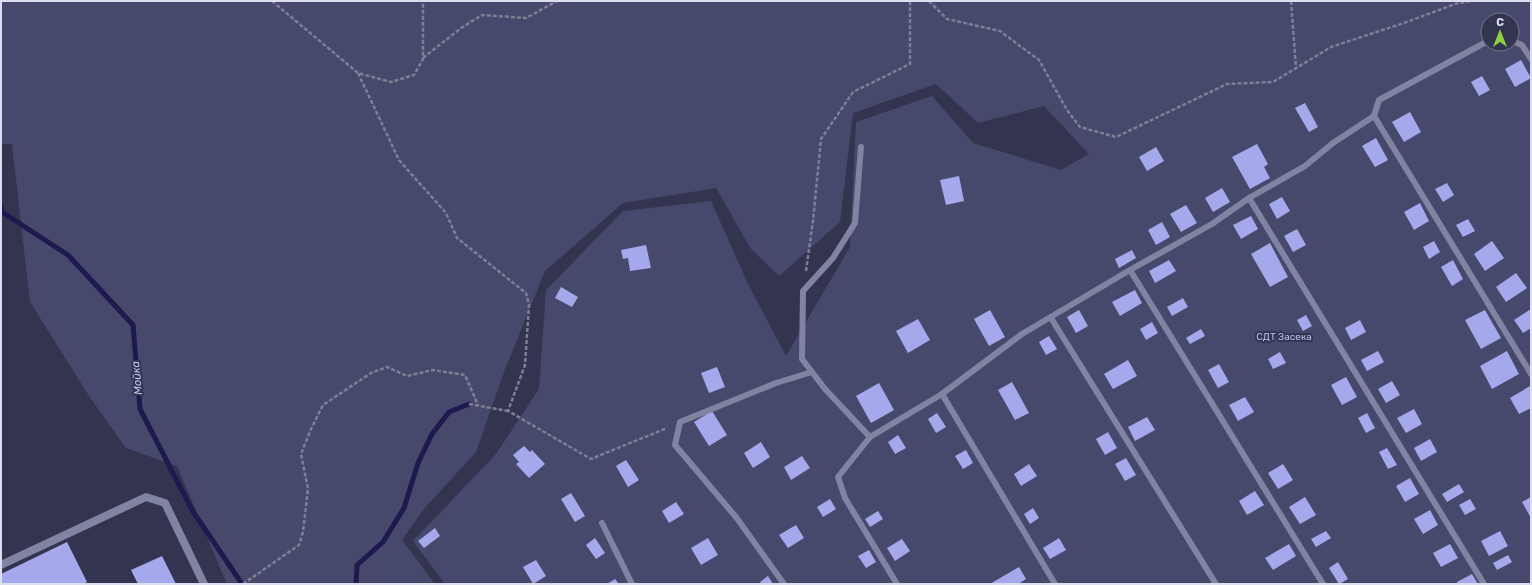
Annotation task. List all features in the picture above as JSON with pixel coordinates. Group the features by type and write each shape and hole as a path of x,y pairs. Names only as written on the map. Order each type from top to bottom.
{"street":[{"path":"1,565 146,497 165,503 204,584"}],"lane":[{"path":"1520,44 1522,45 1531,59"},
{"path":"897,584 845,498 838,477 870,437 942,394 1022,334 1052,318 1130,270 1212,224 1249,198 1305,166 1333,142 1374,116 1379,100 1480,45"},
{"path":"1374,116 1531,374"},
{"path":"861,147 855,223 833,258 803,292 802,359 825,389 870,437"},
{"path":"1249,198 1484,584"},
{"path":"1130,270 1323,584"},
{"path":"1052,318 1216,584"},
{"path":"784,584 736,517 675,445 680,422 776,383 812,372"},
{"path":"942,394 1055,584"},
{"path":"602,523 632,584"}],"path":[{"path":"272,1 358,73 391,82 414,75 423,59 461,28 482,15 526,18 557,1"},
{"path":"423,1 423,59"},
{"path":"803,292 813,221 821,139 853,92 910,64 910,1"},
{"path":"929,1 947,19 1000,31 1039,60 1067,110 1080,127 1106,136 1116,137 1227,84 1273,82 1330,47 1404,23 1455,4 1470,1"},
{"path":"1291,1 1296,68"},
{"path":"358,73 399,160 446,213 457,238 526,293 529,304 525,365 508,411"},
{"path":"243,584 299,545 304,532 308,489 301,454 323,405 371,373 387,367 407,376 433,370 465,375 478,406"},
{"path":"469,404 508,411 590,459 680,422"}],"green space":[{"name":"СДТ Засека","path":"1,1 1531,1 1531,584 445,584 413,541 496,454 539,389 546,290 623,211 711,201 748,284 786,356 850,247 856,122 932,96 973,143 1061,170 1089,154 1044,106 978,123 936,84 853,113 840,222 779,276 751,249 716,188 623,203 545,271 504,372 476,452 423,510 402,540 435,584 227,584 177,466 126,448 89,396 30,302 12,144 1,144"}],"building":[{"path":"1521,60 1531,78 1515,87 1505,69"},
{"path":"1482,76 1490,90 1479,96 1471,82"},
{"path":"1305,103 1318,127 1309,132 1295,108"},
{"path":"1410,112 1421,132 1404,142 1392,122"},
{"path":"1376,138 1388,160 1375,167 1362,146"},
{"path":"1257,144 1268,164 1264,167 1270,178 1250,189 1232,157"},
{"path":"1156,147 1164,161 1147,171 1139,157"},
{"path":"959,176 964,201 946,205 940,180"},
{"path":"1447,183 1454,195 1443,202 1435,189"},
{"path":"1222,188 1230,202 1213,212 1205,198"},
{"path":"1282,197 1290,211 1277,219 1269,204"},
{"path":"1420,203 1429,221 1414,230 1404,212"},
{"path":"1186,205 1197,223 1181,232 1170,214"},
{"path":"1251,216 1258,229 1241,239 1233,225"},
{"path":"1468,219 1475,231 1463,237 1456,225"},
{"path":"1162,222 1170,237 1156,245 1148,230"},
{"path":"1297,229 1306,245 1293,252 1284,236"},
{"path":"1434,241 1440,252 1429,259 1423,247"},
{"path":"1492,241 1504,258 1485,271 1474,254"},
{"path":"1270,243 1288,277 1270,287 1251,254"},
{"path":"646,245 651,268 630,271 628,258 623,259 621,250"},
{"path":"1132,250 1136,258 1119,268 1115,259"},
{"path":"1169,260 1176,271 1155,283 1149,271"},
{"path":"1453,260 1463,279 1452,286 1441,267"},
{"path":"1516,273 1527,288 1506,302 1496,287"},
{"path":"561,287 578,297 572,307 555,298"},
{"path":"1135,290 1142,303 1120,316 1112,302"},
{"path":"1183,298 1188,307 1172,316 1167,307"},
{"path":"1531,309 1531,328 1523,333 1514,320"},
{"path":"990,310 1005,337 989,346 974,319"},
{"path":"1079,310 1088,326 1076,333 1067,317"},
{"path":"1485,310 1501,338 1481,349 1465,320"},
{"path":"1306,315 1312,326 1303,331 1297,320"},
{"path":"918,319 930,340 908,353 896,331"},
{"path":"1360,320 1366,332 1351,340 1345,328"},
{"path":"1152,322 1158,333 1146,340 1140,329"},
{"path":"1201,329 1205,336 1190,344 1186,338"},
{"path":"1049,336 1057,349 1046,355 1039,342"},
{"path":"1378,351 1384,362 1367,371 1361,360"},
{"path":"1507,351 1519,374 1492,389 1480,366"},
{"path":"1280,352 1286,363 1273,369 1268,359"},
{"path":"1128,360 1137,376 1113,389 1104,374"},
{"path":"1219,364 1229,382 1218,388 1208,370"},
{"path":"717,367 725,387 709,393 701,373"},
{"path":"1346,377 1357,397 1342,405 1331,385"},
{"path":"1392,381 1400,395 1386,403 1378,389"},
{"path":"1012,382 1029,413 1015,420 998,390"},
{"path":"879,383 894,410 871,423 856,396"},
{"path":"1530,386 1531,408 1519,414 1510,398"},
{"path":"1245,397 1254,412 1238,421 1229,405"},
{"path":"1414,409 1422,424 1406,433 1397,418"},
{"path":"712,411 727,435 709,446 694,422"},
{"path":"937,413 946,427 936,433 928,419"},
{"path":"1367,413 1375,428 1366,433 1358,418"},
{"path":"1147,417 1155,430 1135,441 1128,427"},
{"path":"1108,432 1117,448 1105,455 1096,439"},
{"path":"898,435 906,448 895,454 888,442"},
{"path":"1430,439 1437,452 1421,461 1414,448"},
{"path":"761,442 770,457 753,468 744,453"},
{"path":"524,446 530,452 532,450 545,464 529,478 516,464 519,462 513,455"},
{"path":"1387,448 1397,465 1388,469 1379,452"},
{"path":"966,450 973,463 963,469 955,456"},
{"path":"802,456 810,468 791,480 784,467"},
{"path":"1126,458 1136,475 1125,481 1115,464"},
{"path":"626,460 639,480 628,487 616,466"},
{"path":"1029,464 1037,476 1021,486 1014,474"},
{"path":"1283,464 1293,480 1278,489 1268,473"},
{"path":"1410,478 1419,494 1405,502 1396,486"},
{"path":"1459,484 1464,492 1447,502 1442,494"},
{"path":"1255,491 1264,505 1247,515 1239,501"},
{"path":"571,493 585,516 575,522 561,499"},
{"path":"1305,497 1316,515 1300,524 1289,507"},
{"path":"1531,497 1531,518 1522,502"},
{"path":"830,499 836,509 823,517 817,507"},
{"path":"1470,499 1476,509 1465,515 1459,505"},
{"path":"676,502 684,514 669,523 662,511"},
{"path":"1033,508 1039,518 1030,524 1024,514"},
{"path":"1430,510 1438,525 1423,534 1414,519"},
{"path":"878,511 883,519 870,527 865,519"},
{"path":"796,525 804,538 788,548 779,535"},
{"path":"435,528 440,536 424,548 418,541"},
{"path":"1326,531 1331,538 1316,547 1311,539"},
{"path":"1500,531 1508,546 1489,556 1481,541"},
{"path":"595,538 605,553 596,559 586,545"},
{"path":"708,538 718,555 701,565 691,548"},
{"path":"1059,538 1066,550 1050,559 1043,548"},
{"path":"902,539 910,551 895,561 887,548"},
{"path":"67,542 87,582 83,584 1,584 1,574"},
{"path":"1289,544 1296,556 1273,570 1265,558"},
{"path":"1450,544 1458,558 1441,567 1433,553"},
{"path":"869,550 876,562 866,568 858,556"},
{"path":"1508,555 1512,562 1497,570 1493,563"},
{"path":"162,556 176,584 138,584 131,570"},
{"path":"536,560 546,576 533,584 523,567"},
{"path":"1338,562 1348,579 1339,584 1329,568"},
{"path":"1019,567 1026,579 1018,584 990,584"},
{"path":"1472,574 1478,584 1458,584 1457,582"},
{"path":"768,576 773,584 762,584 760,582"},
{"path":"615,579 619,584 607,584"}],"waterway":[{"name":"Мойка","path":"1,206 2,212 68,255 133,325 140,409 192,510 242,584"},
{"path":"356,584 357,565 383,542 404,508 418,463 432,434 449,412 469,404"}]}
